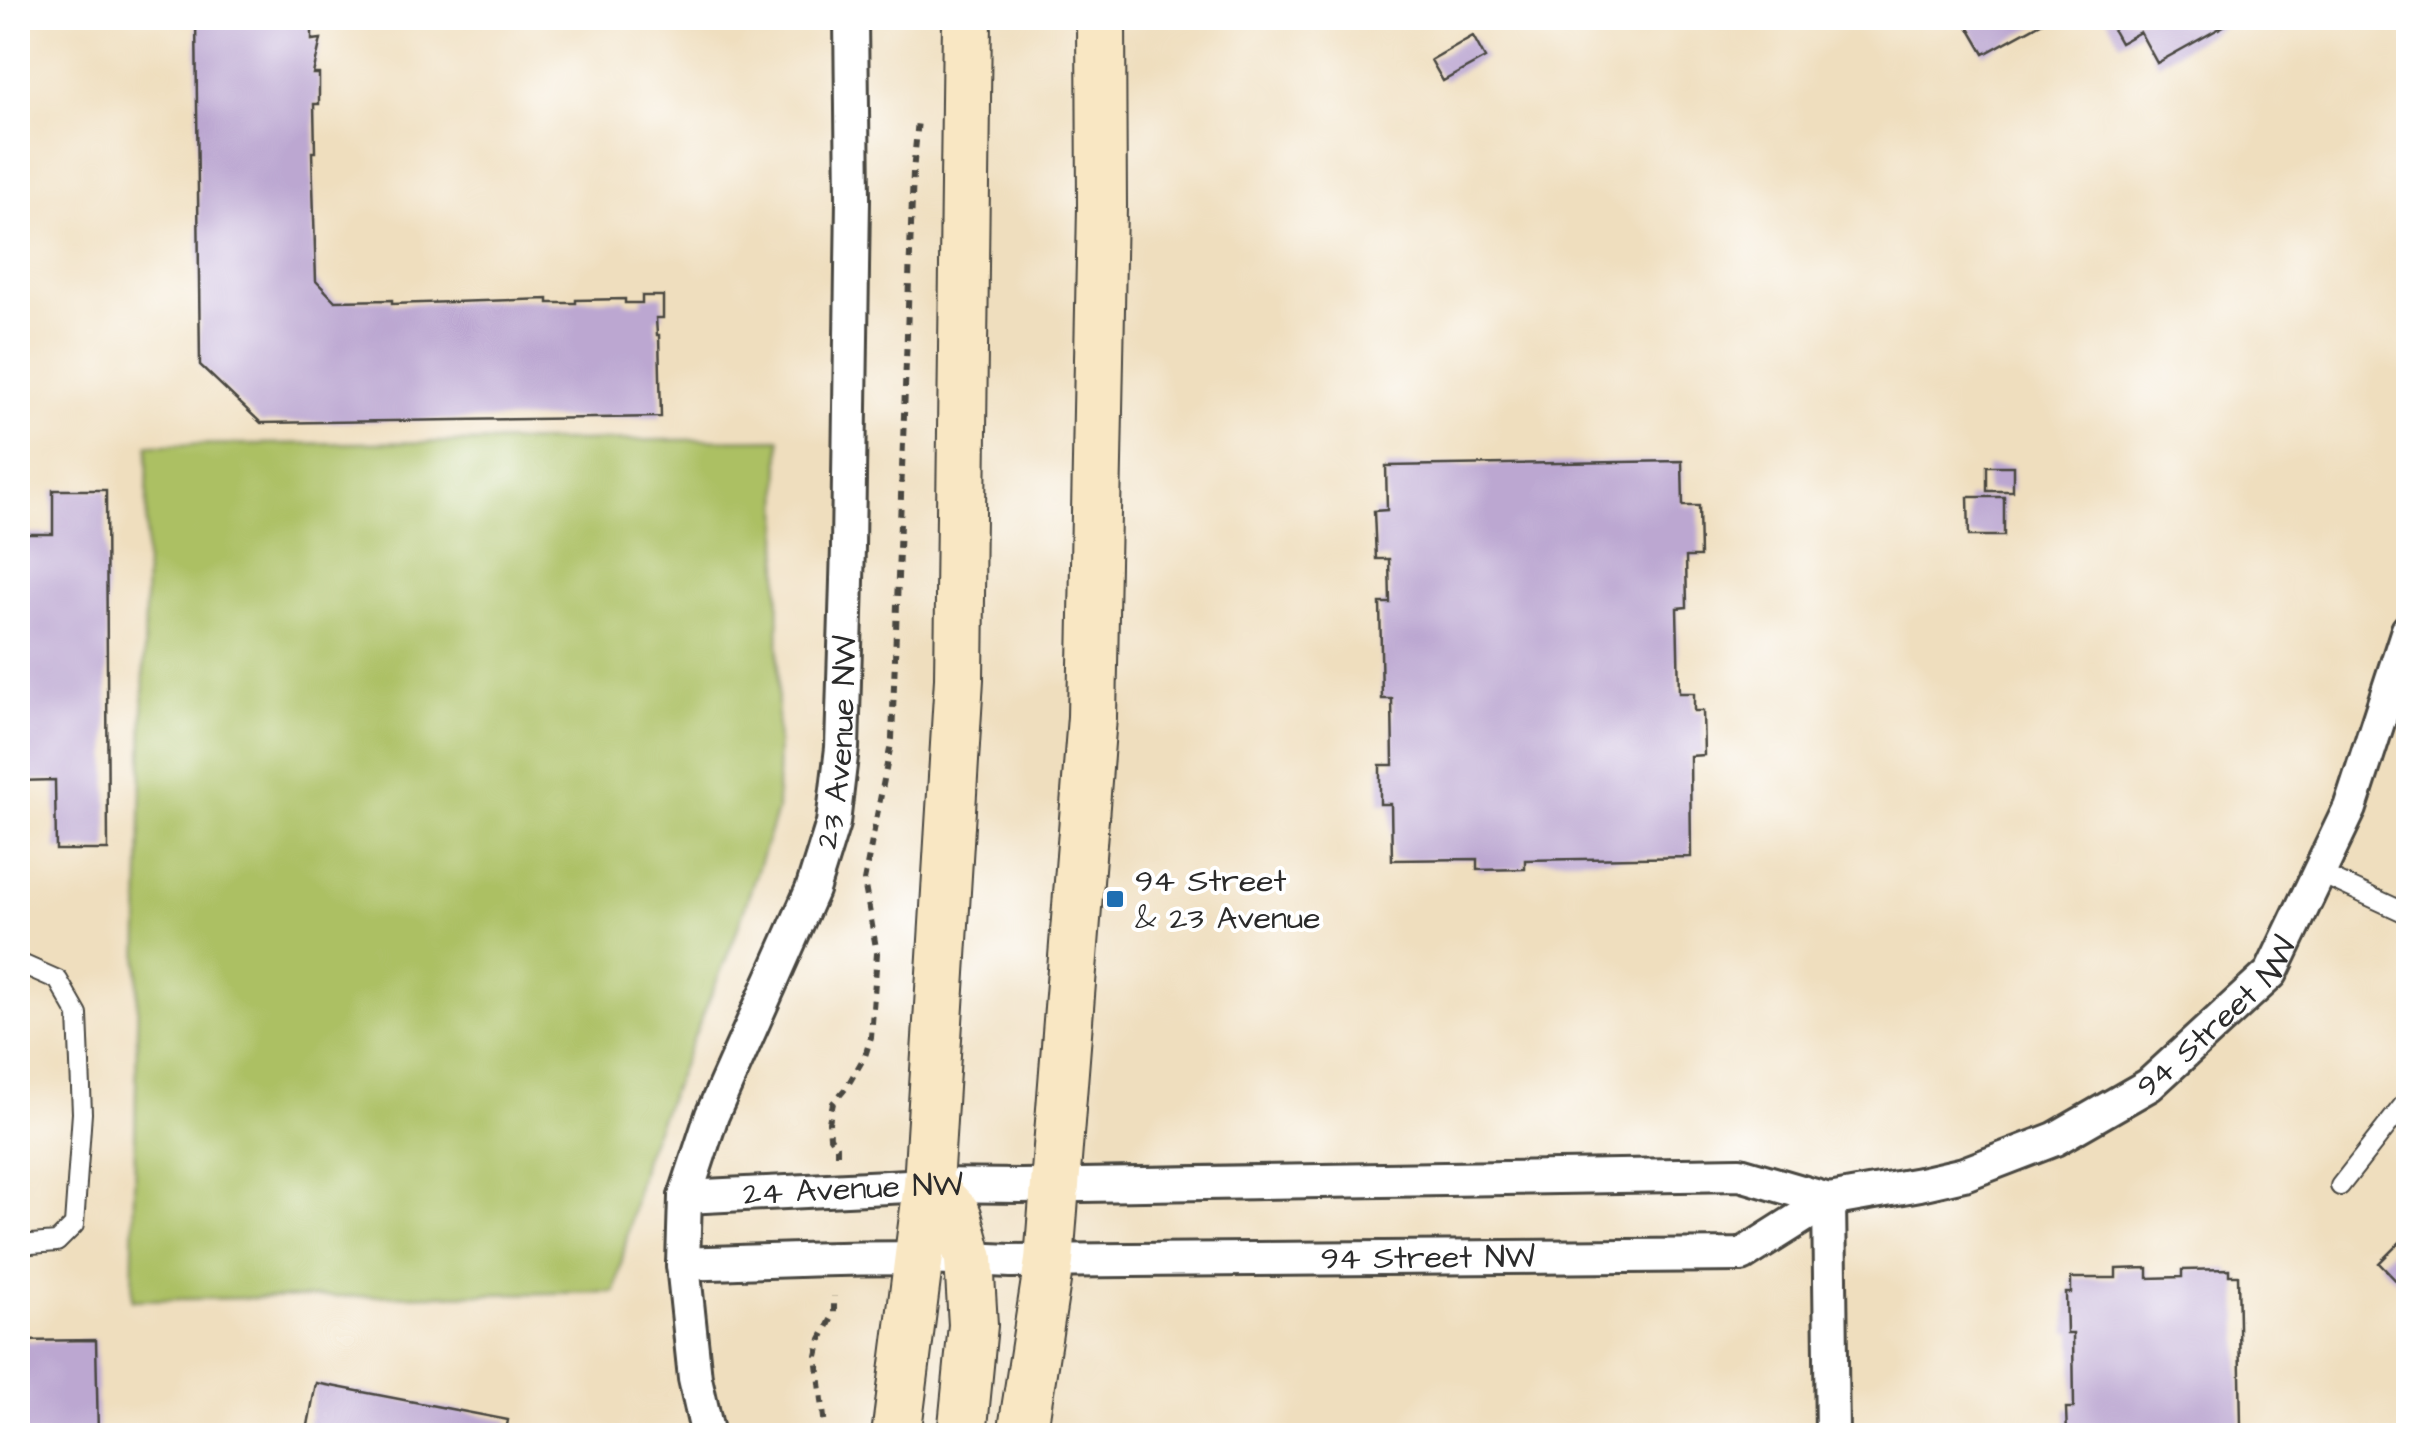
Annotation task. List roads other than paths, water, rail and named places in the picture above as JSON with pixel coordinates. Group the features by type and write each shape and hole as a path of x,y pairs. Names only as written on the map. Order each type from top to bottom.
{"main road":[{"path":"896,1436 928,1186 959,679 967,18"},
{"path":"962,1436 973,1325 1010,1260 1037,1185 1092,716 1102,206 1101,18"},
{"path":"928,1186 1010,1260 1022,1436"}],"street":[{"name":"23 Avenue NW","path":"708,1436 695,1378 682,1264 685,1197 712,1114 812,890 833,823 842,748 852,199 850,18"},
{"name":"94 Street NW","path":"1010,1260 1742,1254 1830,1200 1964,1174 2054,1139 2148,1085 2271,973 2350,808 2408,630"},
{"name":"94 Street NW","path":"1037,1185 1740,1174 1830,1200"},
{"name":"24 Avenue NW","path":"685,1197 1037,1185"},
{"path":"1830,1200 1832,1436"},
{"path":"682,1264 1010,1260"}],"lane":[{"path":"2320,873 2408,914"},
{"path":"18,965 58,980 78,1015 82,1112 74,1225 57,1242 18,1244"},
{"path":"2340,1186 2408,1098"}],"place":[{"name":"94 Street & 23 Avenue","path":"1115,899"}]}
